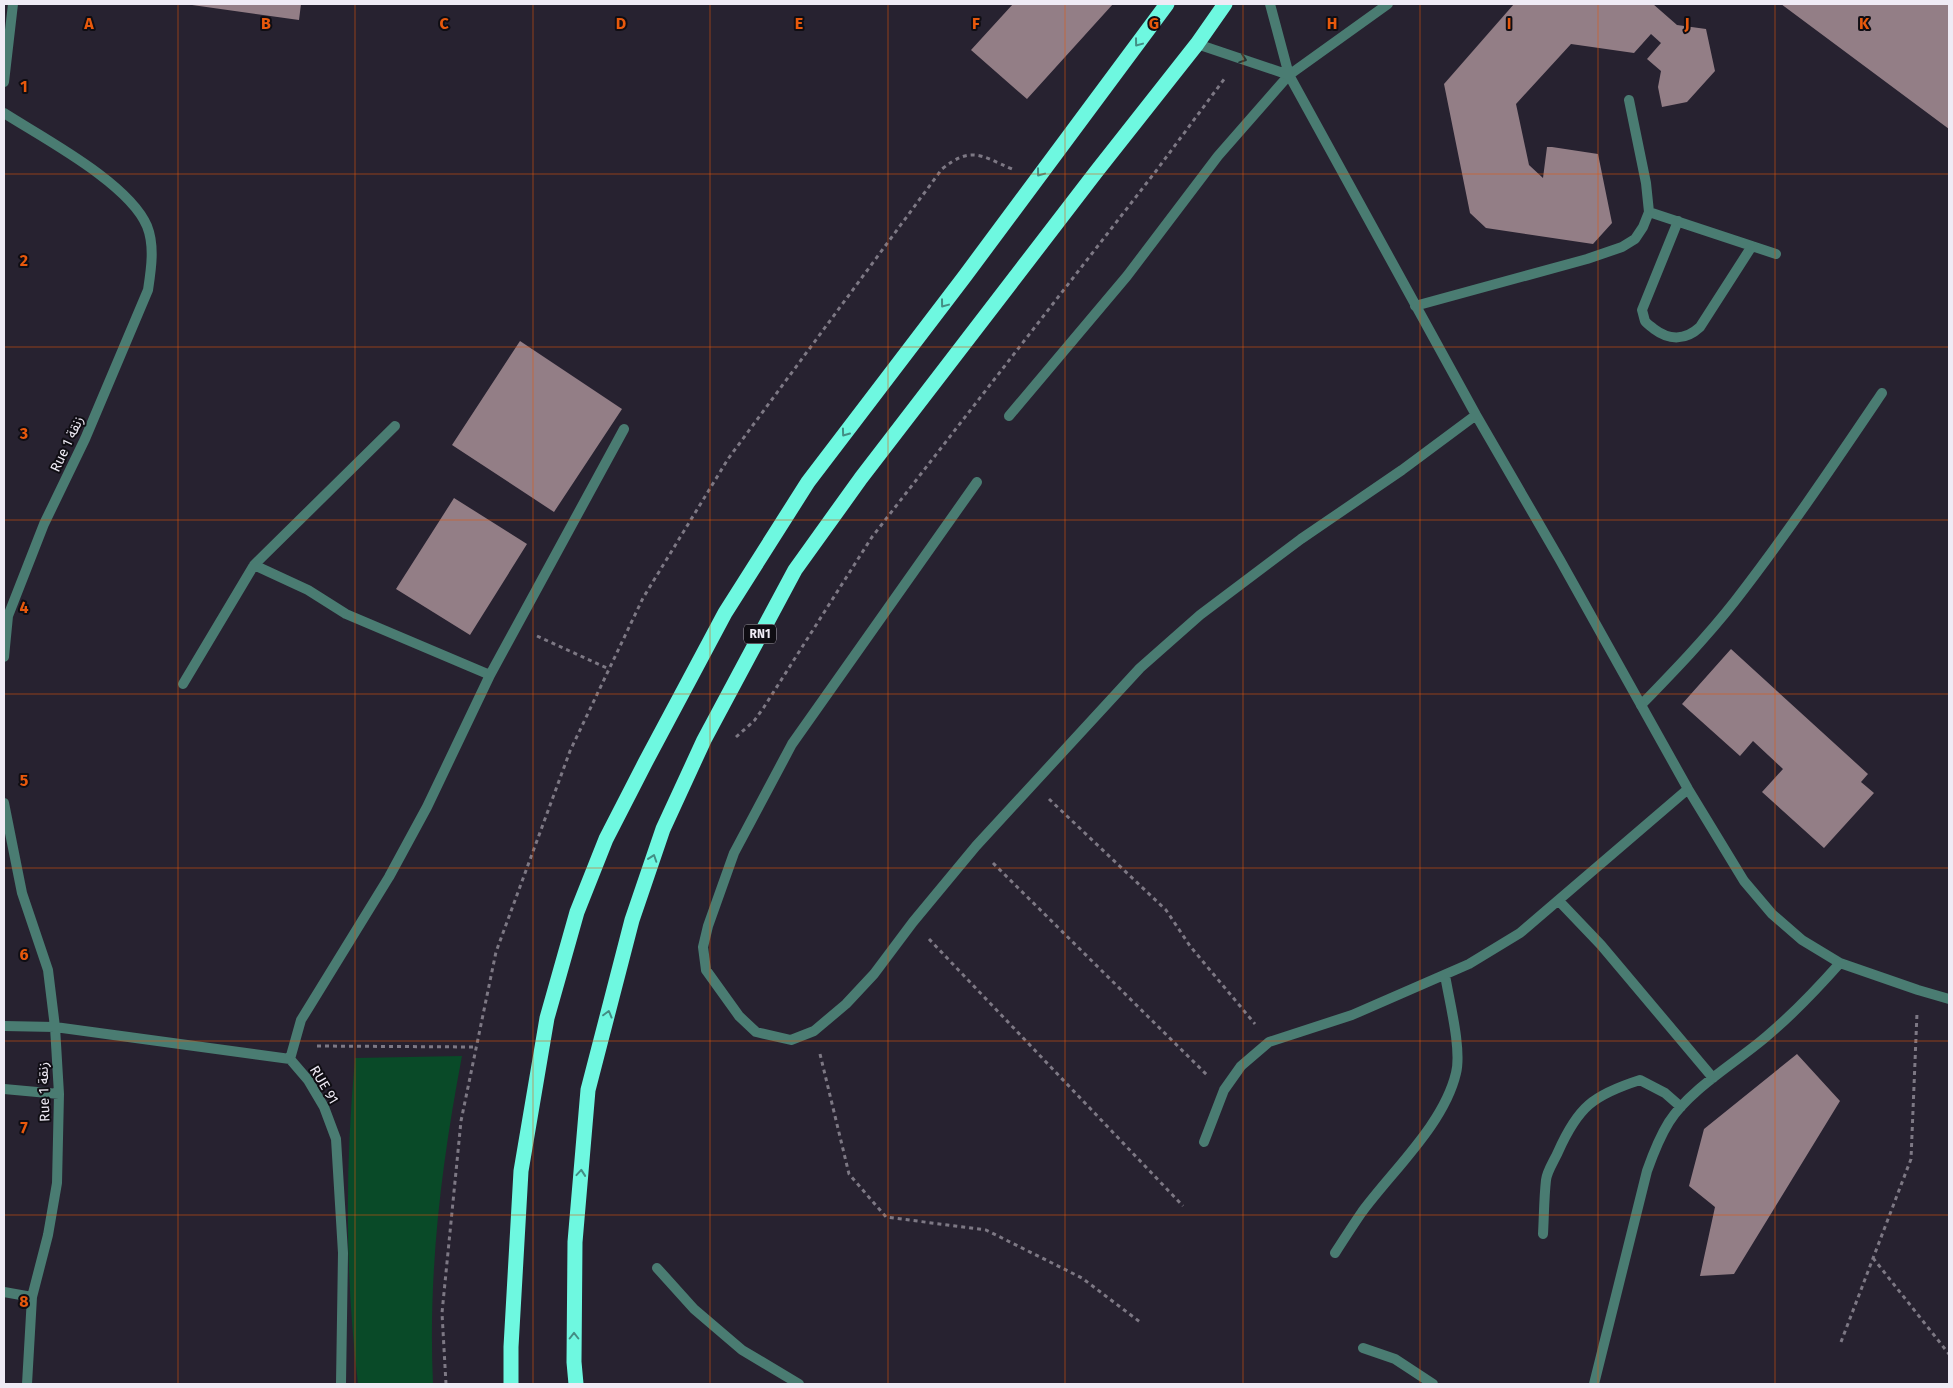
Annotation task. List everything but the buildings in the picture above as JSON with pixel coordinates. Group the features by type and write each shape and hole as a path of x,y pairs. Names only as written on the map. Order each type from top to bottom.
{"highway":[{"path":"511,1384 511,1347 521,1171 546,1018 577,912 606,839 644,763 726,613 808,482 965,276 1167,4"},
{"name":"RN1","path":"576,1384 574,1362 574,1242 588,1090 632,920 663,829 704,740 781,594 814,542 1096,172 1197,44 1225,4"}],"street":[{"path":"4,82 12,4"},
{"path":"1270,4 1289,75 1476,415 1560,560 1688,789 1744,881 1772,914 1802,940 1840,963 1949,999"},
{"path":"1009,416 1127,276 1218,156 1289,75 1388,4"},
{"path":"1197,44 1289,75"},
{"path":"1415,306 1587,259 1622,247 1635,239 1643,227 1649,212 1646,183 1629,100"},
{"name":"Rue 1 زنقة","path":"4,114 87,165 119,190 147,226 152,266 148,290 85,438 44,524 8,616 4,657"},
{"path":"1649,212 1776,254"},
{"path":"1678,221 1642,310 1646,321 1657,331 1669,337 1681,339 1693,334 1700,327 1752,246"},
{"path":"1641,706 1694,650 1734,602 1824,478 1882,393"},
{"path":"977,482 792,744 734,853 708,926 703,947 706,970 739,1016 756,1032 792,1040 814,1032 846,1004 874,974 976,846 1140,668 1200,615 1301,539 1402,470 1476,415"},
{"path":"183,684 254,565 395,426"},
{"path":"290,1059 301,1020 389,877 427,807 490,675 624,429"},
{"path":"254,565 308,590 346,614 490,675"},
{"path":"1204,1142 1224,1090 1241,1066 1269,1042 1352,1015 1469,964 1520,933 1688,789"},
{"name":"Rue 1 زنقة","path":"4,803 22,893 48,970 55,1027 59,1094 57,1183 48,1235 32,1297 27,1384"},
{"path":"1559,901 1601,945 1714,1078"},
{"path":"1594,1384 1647,1171 1657,1144 1669,1122 1681,1107 1766,1037 1808,998 1840,963"},
{"path":"1335,1253 1362,1212 1424,1135 1442,1106 1457,1073 1458,1052 1445,975"},
{"name":"RUE 91","path":"4,1026 55,1027 290,1059 308,1080 324,1107 336,1139 343,1253 340,1384"},
{"path":"1543,1234 1546,1178 1572,1123 1581,1111 1592,1101 1607,1092 1640,1080 1665,1093 1681,1107"},
{"path":"4,1090 59,1094"},
{"path":"657,1268 694,1309 742,1350 799,1384"},
{"path":"4,1292 32,1297"},
{"path":"1363,1348 1394,1359 1432,1384"}],"path":[{"path":"704,740 729,741 739,735 754,720 872,537 1156,171 1240,58"},
{"path":"517,626 609,670"},
{"path":"1034,785 1166,910 1190,946 1269,1042"},
{"path":"976,846 1224,1090"},
{"path":"914,922 1184,1206"},
{"path":"1841,1342 1911,1159 1918,990"},
{"path":"814,1032 849,1174 886,1217 986,1230 1082,1278 1140,1322"},
{"path":"294,1045 476,1047"},
{"path":"1873,1257 1949,1354"}],"green space":[{"path":"462,1056 442,1179 434,1260 432,1301 433,1384 358,1384 351,1302 348,1221 349,1140 355,1058"}]}
